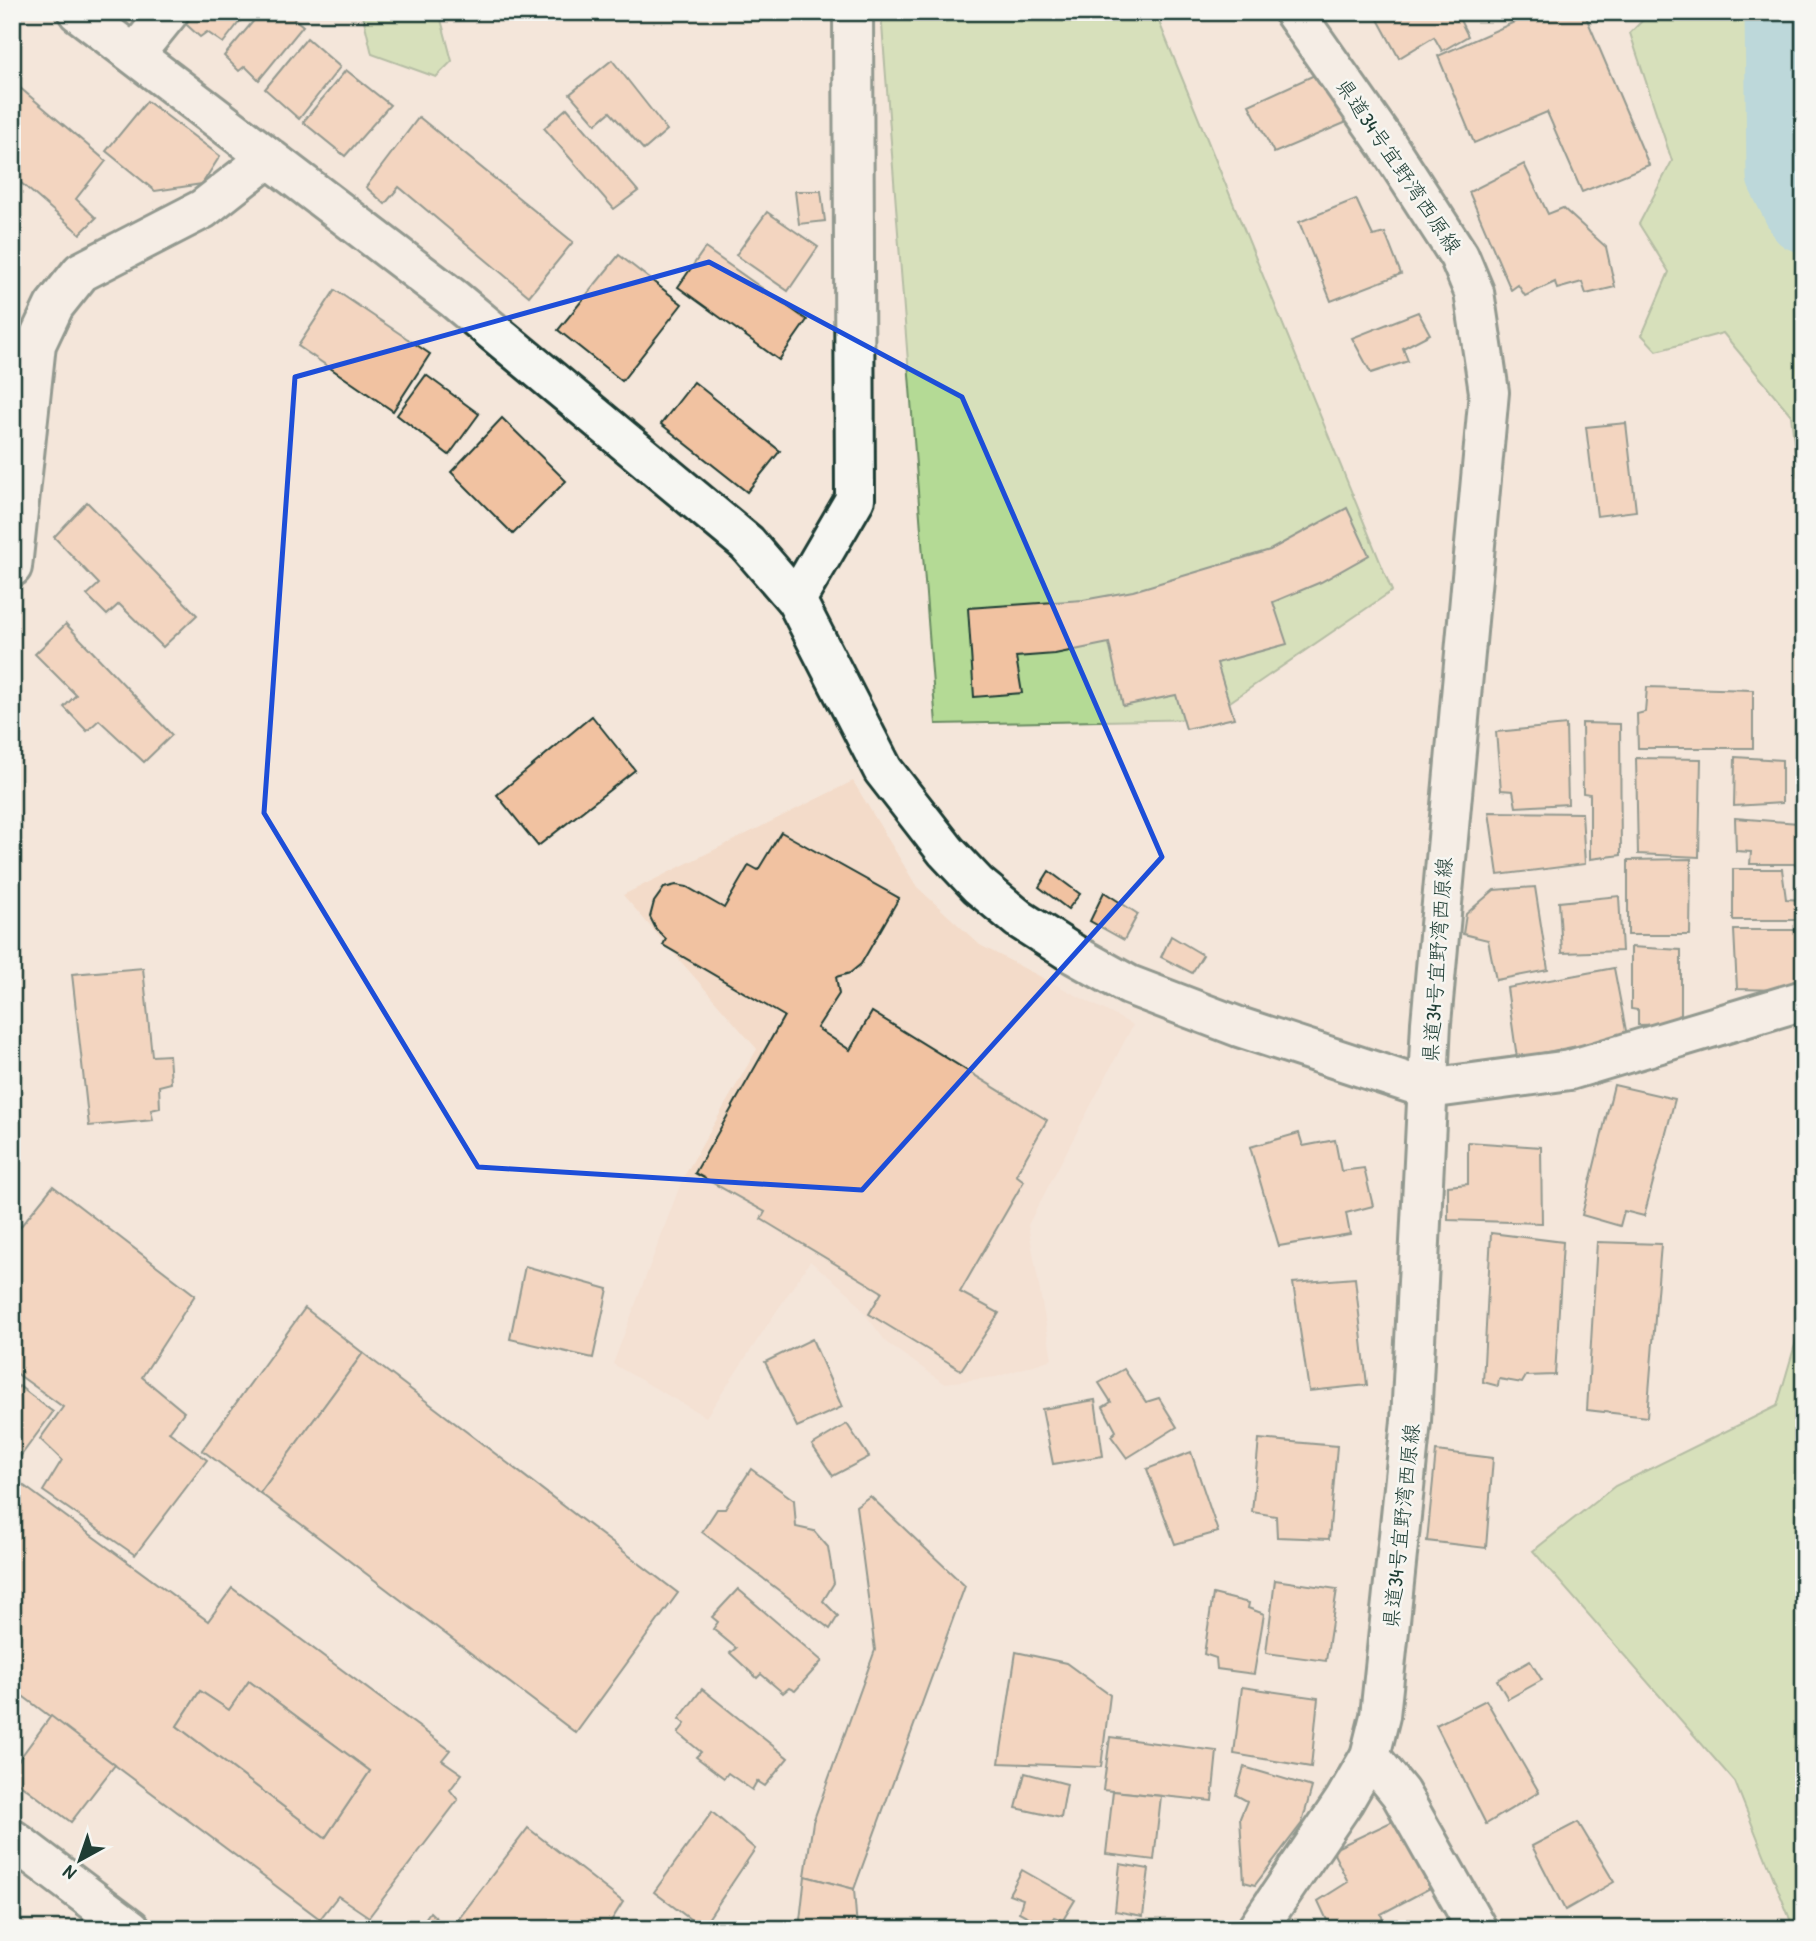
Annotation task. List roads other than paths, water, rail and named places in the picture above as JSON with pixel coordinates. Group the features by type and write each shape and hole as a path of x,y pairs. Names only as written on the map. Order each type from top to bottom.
{"street":[{"path":"78,12 454,299 747,543 796,600 883,770 946,851 978,885 1019,919 1129,985 1239,1027 1428,1089 1570,1070 1804,1000"},
{"path":"135,54 169,12"},
{"path":"796,600 855,499 853,12"},
{"name":"県道34号宜野湾西原線","path":"1257,1929 1305,1862 1370,1756 1382,1703 1411,1421 1433,997 1486,423 1488,369 1474,292 1459,256 1440,222 1294,12"},
{"path":"12,567 36,344 54,306 80,272 203,209 268,158"},
{"path":"1370,1756 1401,1793 1477,1929"},
{"path":"12,1839 131,1929"}],"waterway":[{"path":"1782,12 1784,175 1804,215"}]}
